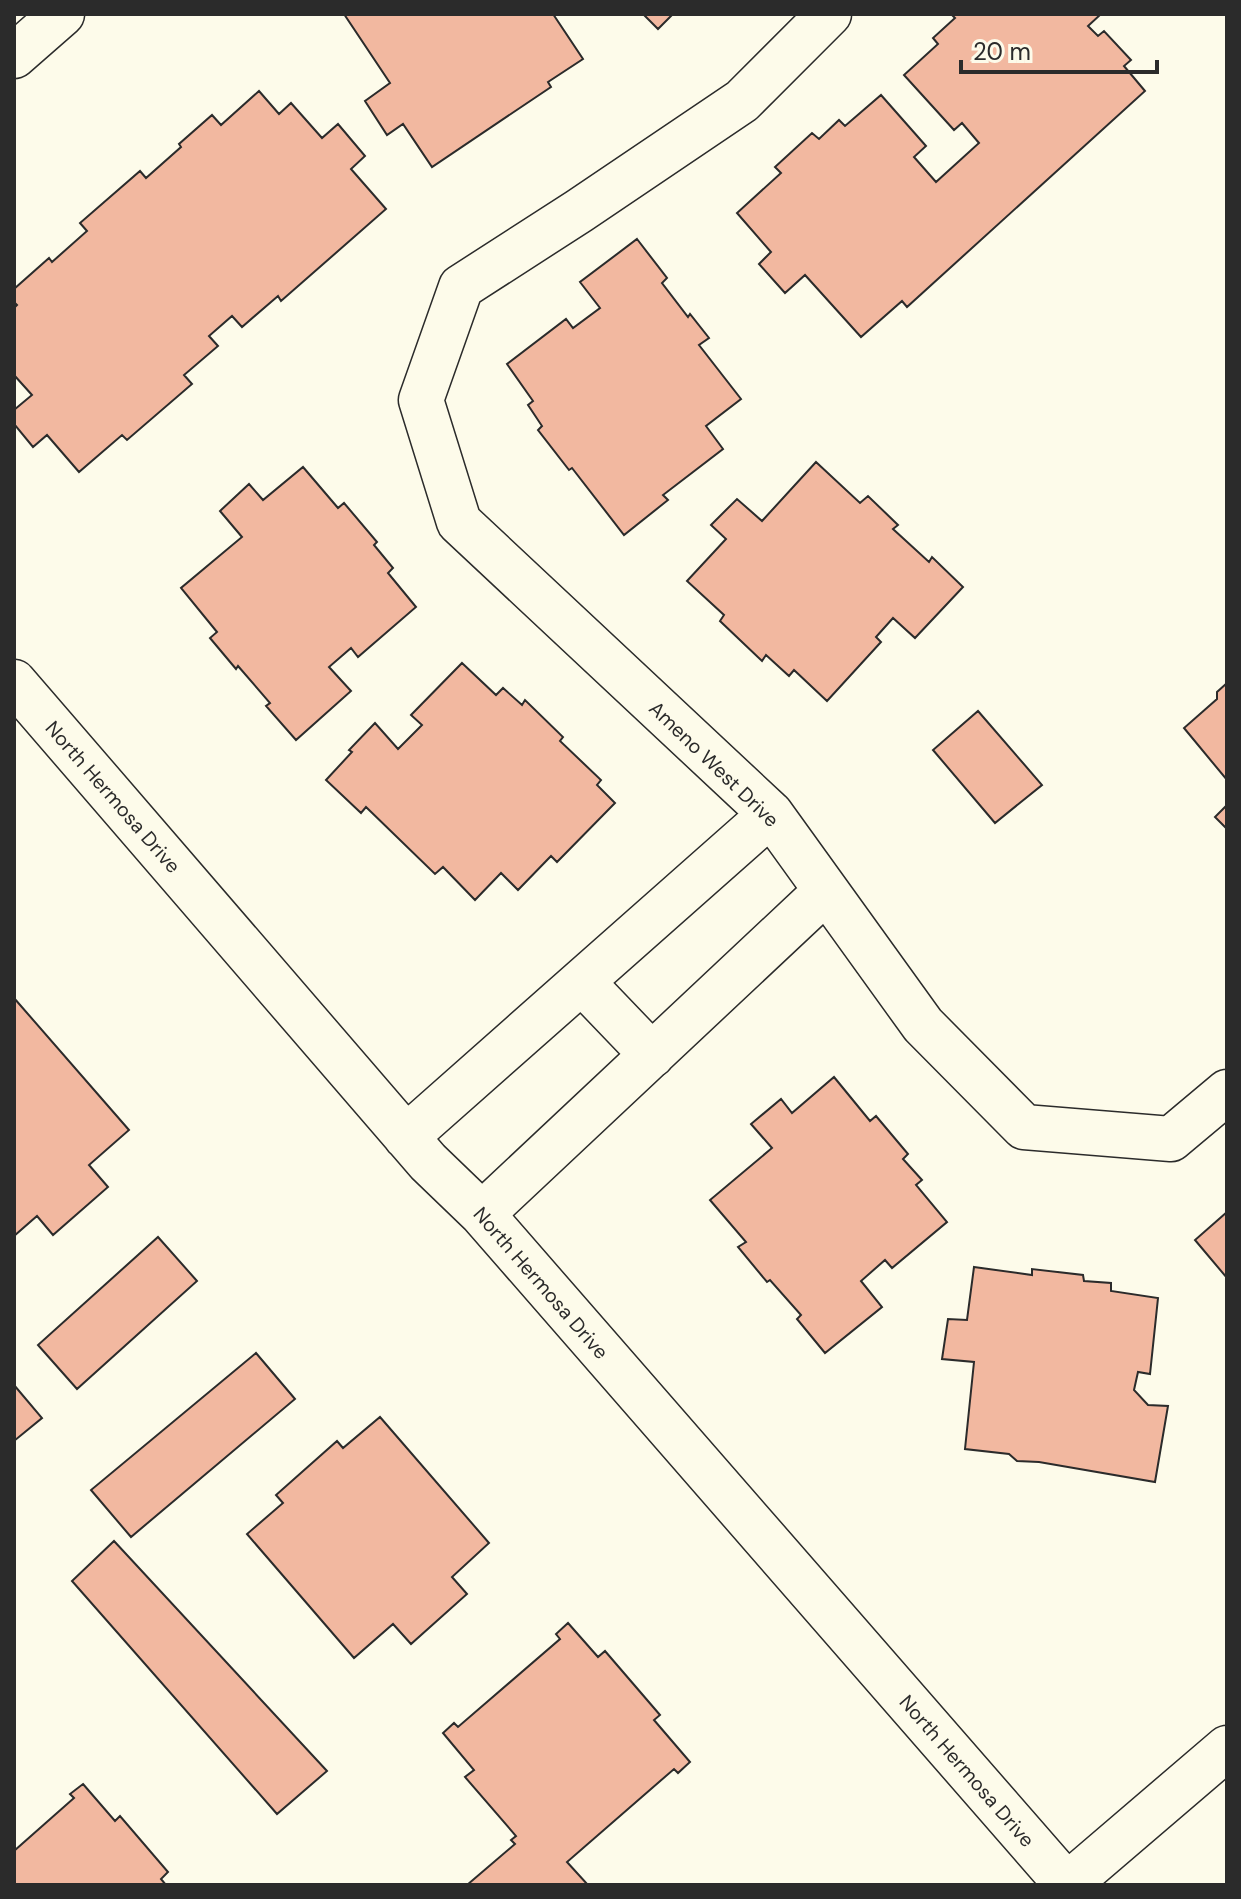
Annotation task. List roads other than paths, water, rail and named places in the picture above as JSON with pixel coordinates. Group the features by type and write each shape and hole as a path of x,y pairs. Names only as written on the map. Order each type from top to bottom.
{"street":[{"path":"14,56 62,14"},
{"name":"Ameno West Drive","path":"829,14 742,101 461,287 421,400 459,522 771,814 923,1025 1024,1127 1171,1139 1227,1092"},
{"name":"North Hermosa Drive","path":"14,682 406,1137 482,1214 1067,1885"},
{"path":"406,1137 771,814"},
{"path":"482,1214 825,892"},
{"path":"582,982 652,1055"},
{"path":"1067,1885 1227,1748"}]}
